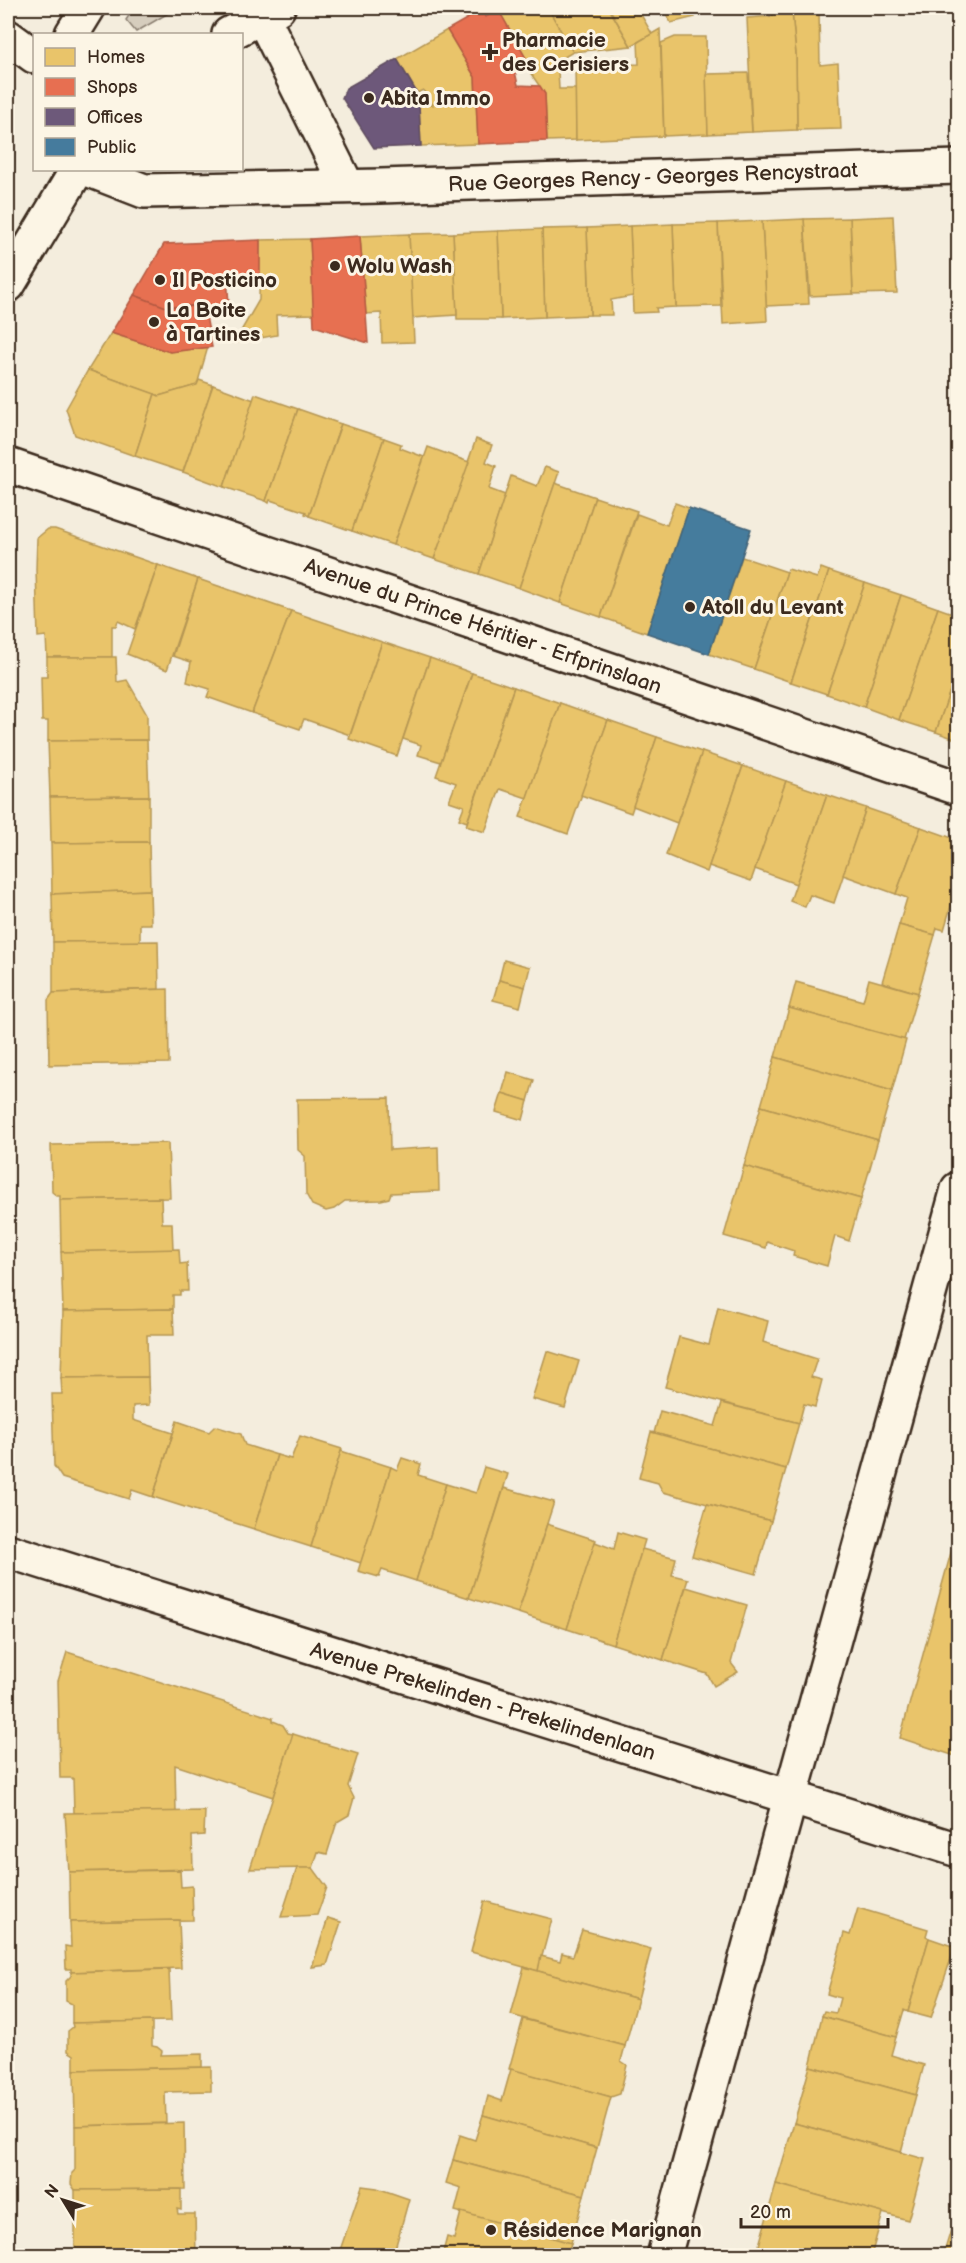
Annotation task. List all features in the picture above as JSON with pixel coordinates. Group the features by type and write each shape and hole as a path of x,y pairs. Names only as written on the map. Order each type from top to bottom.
{"street":[{"path":"73,33 88,8"},
{"path":"231,33 270,12 347,186"},
{"path":"8,37 33,55"},
{"name":"Rue Georges Rency - Georges Rencystraat","path":"93,171 144,191 958,167"},
{"path":"8,285 76,171"},
{"name":"Avenue du Prince Héritier - Erfprinslaan","path":"8,465 958,788"},
{"path":"664,2256 958,1189"},
{"name":"Avenue Prekelinden - Prekelindenlaan","path":"8,1551 958,1850"}],"shaded area":[{"path":"134,8 177,8 136,32 126,20"},
{"path":"8,128 15,142 13,179 8,189"}],"building: Homes":[{"path":"548,8 573,52 554,63 558,70 559,89 576,89 576,140 547,141 545,94 523,62 527,60 498,9"},
{"path":"548,8 609,8 631,46 573,52"},
{"path":"609,8 645,8 639,11 652,34 631,46"},
{"path":"663,8 690,8 695,17 671,23"},
{"path":"819,11 820,65 838,63 841,129 797,130 796,55 792,12"},
{"path":"772,12 792,12 796,55 797,130 752,132 747,18 773,16"},
{"path":"660,29 664,136 576,140 575,66 639,64 638,42"},
{"path":"447,30 475,77 478,144 421,146 419,105 433,105 423,90 417,93 397,59"},
{"path":"675,37 706,37 708,134 664,136 661,43"},
{"path":"748,73 752,132 708,134 706,74"},
{"path":"893,216 897,293 853,294 850,218"},
{"path":"850,218 853,294 810,296 804,219"},
{"path":"804,219 809,304 766,306 762,221"},
{"path":"762,221 767,321 723,324 718,223"},
{"path":"718,223 721,306 676,307 673,224"},
{"path":"673,224 676,307 656,308 657,312 633,313 630,226"},
{"path":"630,226 633,296 611,300 612,315 590,315 587,228"},
{"path":"587,228 590,315 545,317 542,229"},
{"path":"542,229 545,317 501,319 498,231"},
{"path":"498,231 501,319 457,319 453,233"},
{"path":"453,233 457,315 412,318 409,234"},
{"path":"409,234 414,342 382,343 381,313 366,314 360,236"},
{"path":"310,239 314,314 276,315 277,335 234,343 259,300 260,240"},
{"path":"111,333 170,352 208,347 197,385 159,396 88,370"},
{"path":"88,370 155,394 135,456 75,435 66,409"},
{"path":"199,380 213,385 183,472 135,456 155,394 159,396 197,385"},
{"path":"213,385 254,400 224,487 183,472"},
{"path":"255,394 298,409 266,501 224,487"},
{"path":"298,409 341,424 309,516 305,514 306,512 270,500 269,503 266,501"},
{"path":"341,424 384,438 352,531 309,516"},
{"path":"384,438 401,444 400,448 424,457 393,545 352,531"},
{"path":"476,439 492,445 486,462 496,466 489,489 505,495 479,574 434,559"},
{"path":"428,447 469,462 434,559 393,545"},
{"path":"545,467 559,472 519,588 479,574 511,476 537,486"},
{"path":"555,483 595,497 560,603 519,588"},
{"path":"595,497 637,511 601,617 560,603"},
{"path":"675,503 689,508 647,633 601,617 637,514 667,525"},
{"path":"48,529 55,529 158,565 135,629 118,621 116,626 112,626 112,657 47,657 46,636 38,637 36,569 37,538"},
{"path":"742,557 787,572 754,669 709,654"},
{"path":"158,565 198,579 167,670 127,654"},
{"path":"821,568 829,571 791,682 754,669 788,569 817,578"},
{"path":"829,571 865,583 827,694 791,682"},
{"path":"198,579 291,611 252,713 207,697 210,689 187,682 191,662 173,656"},
{"path":"865,583 901,595 864,707 827,694"},
{"path":"901,595 938,608 899,720 864,707"},
{"path":"938,608 958,615 958,667 936,732 899,720"},
{"path":"291,611 382,642 350,735 304,719 300,729 252,713"},
{"path":"382,642 430,658 397,756 349,739"},
{"path":"47,657 116,657 117,682 127,680 147,715 147,740 48,741 48,721 42,721 41,677 47,677"},
{"path":"430,658 472,673 441,762 418,755 421,745 403,739"},
{"path":"958,667 958,740 936,732"},
{"path":"472,673 514,687 467,822 459,819 464,806 449,801 456,783 436,776"},
{"path":"514,687 560,703 527,798 500,789 485,832 466,826"},
{"path":"560,703 608,720 568,834 520,817"},
{"path":"608,720 657,737 631,813 581,795"},
{"path":"657,737 702,752 677,823 633,806"},
{"path":"147,740 149,796 50,797 48,741"},
{"path":"702,752 743,766 707,872 666,855"},
{"path":"743,766 786,781 751,881 709,866"},
{"path":"786,781 827,795 796,884 755,869"},
{"path":"827,795 866,808 834,903 810,895 805,907 790,901"},
{"path":"149,796 149,842 51,843 50,797"},
{"path":"866,808 921,827 896,894 843,875"},
{"path":"921,827 958,840 958,882 944,930 937,928 935,935 899,925 907,898 896,894"},
{"path":"149,842 150,890 52,894 51,843"},
{"path":"150,890 151,924 140,924 140,942 53,942 52,894"},
{"path":"899,925 935,935 918,993 882,982"},
{"path":"158,941 159,989 53,993 53,942"},
{"path":"504,960 530,967 525,987 499,980"},
{"path":"869,979 918,993 904,1040 789,1008 796,982 863,1001"},
{"path":"499,980 525,987 520,1007 493,1000"},
{"path":"168,989 169,1063 49,1065 48,1000 53,993"},
{"path":"789,1008 906,1040 892,1091 775,1057"},
{"path":"775,1057 892,1091 878,1140 761,1106"},
{"path":"508,1072 534,1080 528,1101 502,1093"},
{"path":"502,1093 528,1101 523,1120 496,1112"},
{"path":"389,1098 390,1150 438,1147 439,1191 391,1193 389,1198 381,1200 345,1201 334,1209 326,1211 312,1205 306,1194 305,1156 298,1150 297,1099"},
{"path":"761,1106 878,1140 861,1199 744,1166"},
{"path":"168,1143 170,1198 60,1200 60,1196 52,1192 51,1145"},
{"path":"744,1166 861,1199 849,1241 835,1236 827,1266 793,1256 794,1251 767,1242 766,1248 724,1236"},
{"path":"161,1198 162,1223 172,1223 173,1250 61,1252 60,1200"},
{"path":"179,1249 180,1264 187,1263 188,1291 180,1291 180,1295 173,1295 173,1309 63,1311 61,1252"},
{"path":"718,1307 768,1321 763,1342 817,1359 811,1377 822,1380 815,1407 804,1404 799,1423 665,1387 679,1337 709,1345"},
{"path":"173,1309 174,1335 147,1335 148,1377 61,1378 63,1311"},
{"path":"547,1351 579,1361 565,1408 532,1399"},
{"path":"148,1377 149,1405 133,1406 133,1420 173,1433 153,1497 132,1490 129,1499 62,1478 54,1466 52,1394 62,1394 61,1378"},
{"path":"722,1403 799,1423 786,1469 654,1433 660,1411 715,1426"},
{"path":"177,1421 209,1432 215,1426 241,1434 245,1445 277,1455 254,1529 153,1497"},
{"path":"651,1432 786,1469 771,1521 663,1492 658,1483 639,1478"},
{"path":"300,1436 342,1449 311,1547 254,1529 277,1455 291,1459"},
{"path":"341,1451 391,1467 361,1563 311,1547"},
{"path":"402,1458 421,1464 418,1475 446,1484 416,1581 382,1570 379,1577 358,1571 391,1467 397,1470"},
{"path":"484,1467 508,1474 469,1598 416,1581 446,1484 476,1493"},
{"path":"504,1488 554,1502 518,1613 469,1598"},
{"path":"707,1504 771,1521 756,1574 692,1556"},
{"path":"547,1524 596,1540 567,1629 518,1613"},
{"path":"958,1527 958,1757 900,1738"},
{"path":"618,1532 645,1540 613,1644 567,1629 595,1542 614,1549"},
{"path":"642,1549 676,1558 672,1575 688,1579 663,1660 613,1644"},
{"path":"686,1587 747,1605 731,1663 738,1672 714,1686 707,1674 663,1660"},
{"path":"67,1652 273,1718 273,1721 283,1725 288,1733 293,1734 273,1797 175,1765 176,1812 74,1813 73,1778 60,1778 58,1681"},
{"path":"293,1734 358,1754 348,1786 354,1798 349,1815 337,1822 327,1854 318,1852 313,1868 250,1869"},
{"path":"205,1811 204,1835 192,1836 193,1869 69,1872 65,1813"},
{"path":"297,1868 313,1868 327,1887 317,1915 281,1917"},
{"path":"180,1870 181,1887 192,1886 193,1920 70,1922 69,1872"},
{"path":"484,1901 552,1919 538,1971 471,1952"},
{"path":"858,1908 928,1929 926,1936 929,1938 908,2012 904,2010 896,2037 822,2016 824,2011 836,2013 840,1998 827,1994 844,1933 850,1935"},
{"path":"328,1918 341,1922 327,1965 312,1967"},
{"path":"179,1920 181,1968 71,1972 71,1969 66,1969 65,1946 71,1947 70,1922"},
{"path":"582,1930 651,1949 638,1999 538,1971 541,1956 560,1961 562,1953 573,1956"},
{"path":"929,1938 955,1947 931,2018 908,2012"},
{"path":"524,1967 638,1999 625,2046 511,2015"},
{"path":"169,1969 171,2021 72,2023 72,2004 66,2001 66,1981 71,1976 71,1972"},
{"path":"822,2016 896,2037 891,2055 924,2065 916,2095 810,2066"},
{"path":"523,2019 625,2046 621,2061 627,2065 620,2094 611,2097 509,2069"},
{"path":"152,2021 152,2046 162,2051 161,2055 202,2054 202,2067 74,2070 74,2055 68,2051 68,2031 73,2027 72,2023"},
{"path":"810,2066 916,2095 901,2152 794,2123"},
{"path":"211,2067 211,2091 165,2092 166,2123 75,2126 74,2070"},
{"path":"511,2069 611,2097 597,2148 483,2115 488,2096 502,2101"},
{"path":"483,2115 597,2148 584,2195 453,2160 460,2135 475,2140"},
{"path":"184,2123 185,2189 75,2190 71,2184 72,2173 75,2170 75,2126"},
{"path":"794,2123 925,2159 908,2220 776,2184"},
{"path":"453,2160 584,2195 571,2243 455,2211 461,2188 446,2183"},
{"path":"776,2184 883,2213 871,2256 756,2256"},
{"path":"362,2186 377,2188 409,2199 393,2256 338,2256"},
{"path":"181,2189 181,2210 177,2209 178,2214 195,2214 196,2256 75,2256 75,2190"},
{"name":"Résidence Marignan","path":"461,2212 571,2243 567,2256 442,2256 447,2237 454,2239"},
{"path":"951,2230 958,2232 958,2256 943,2256"}],"building: Shops":[{"path":"498,9 527,60 514,67 518,85 540,86 545,94 547,141 478,144 475,77 447,30 482,10 486,17"},
{"path":"360,236 368,343 314,326 310,239"},
{"path":"260,240 260,275 227,277 229,304 166,307 134,295 164,244"},
{"path":"134,295 166,307 204,306 212,347 170,352 111,333"}],"building: Offices":[{"path":"397,59 417,93 407,98 407,106 419,105 421,146 374,148 342,98 346,88"}],"building: Public":[{"path":"689,508 751,529 709,654 647,633"}],"place":[{"name":"Pharmacie des Cerisiers","path":"490,52"},
{"name":"Abita Immo","path":"369,98"},
{"name":"Wolu Wash","path":"335,266"},
{"name":"Il Posticino","path":"160,280"},
{"name":"La Boite à Tartines","path":"154,322"},
{"name":"Atoll du Levant","path":"690,607"},
{"name":"Résidence Marignan","path":"491,2230"}]}
